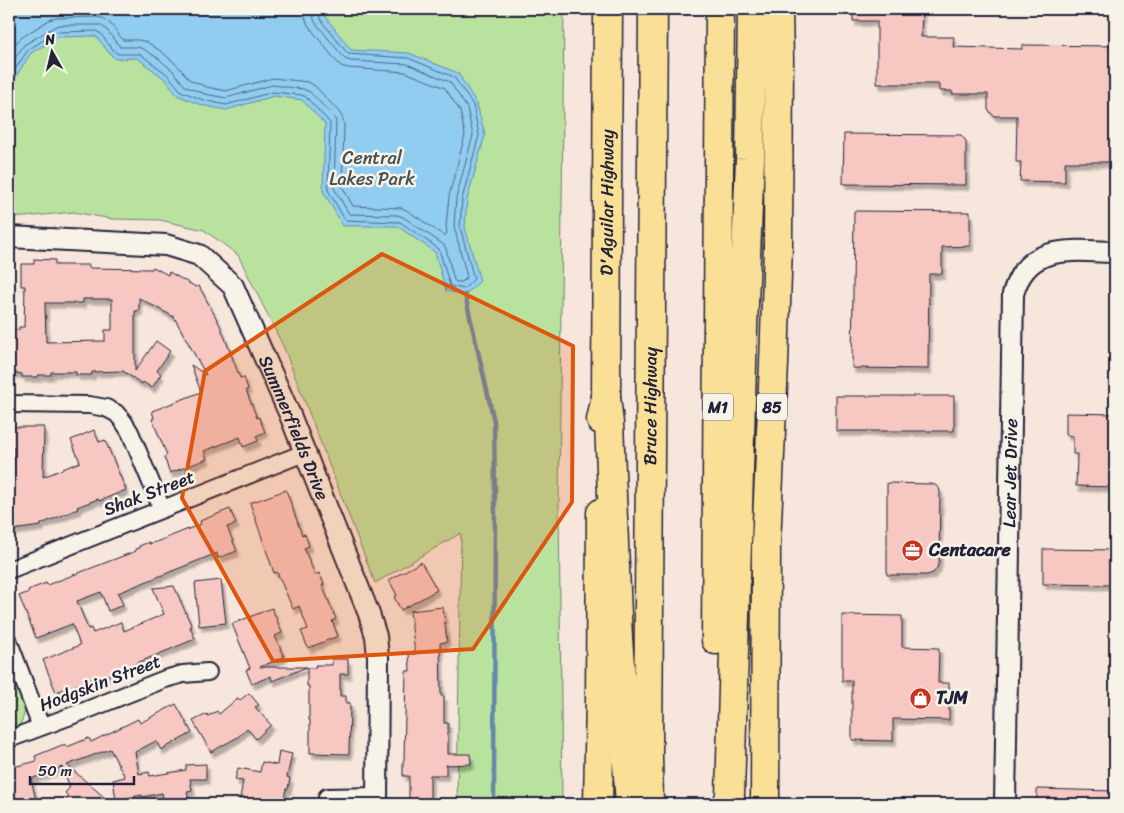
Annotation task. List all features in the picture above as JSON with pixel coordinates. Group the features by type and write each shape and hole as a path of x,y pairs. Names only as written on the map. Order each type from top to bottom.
{"highway":[{"name":"D'Aguilar Highway","path":"606,397 608,9"},
{"name":"Bruce Highway","path":"649,804 653,9"},
{"name":"M1","path":"715,804 720,9"},
{"path":"727,804 730,796 731,776 742,328 750,150 752,9"},
{"name":"85","path":"765,804 766,545 778,245 778,9"},
{"path":"598,804 601,422 606,397"},
{"path":"606,397 610,423 618,638 630,804"}],"street":[{"name":"Summerfields Drive","path":"9,237 166,245 199,255 233,286 290,415 376,636 378,656 377,800"},
{"name":"Lear Jet Drive","path":"1005,804 1013,294 1018,280 1027,267 1045,255 1062,251 1115,252"},
{"path":"9,404 89,405 106,408 116,413 124,421 130,432 162,509"},
{"name":"Shak Street","path":"9,570 304,453"},
{"path":"9,642 41,727"},
{"name":"Hodgskin Street","path":"9,739 165,679 183,674 208,672"},
{"path":"327,797 377,800"}],"highlighted area":[{"path":"382,254 573,346 572,502 473,649 273,661 182,498 205,371"}],"green space":[{"name":"Central Lakes Park","path":"9,9 564,9 559,503 562,804 457,804 461,533 375,583 284,348 238,255 204,230 160,220 112,219 73,212 9,217"},
{"path":"9,663 25,705 20,725 9,732"}],"water":[{"path":"9,9 324,9 324,15 351,50 409,53 458,73 477,104 485,135 467,200 465,227 480,281 465,295 446,291 435,252 397,226 343,226 323,191 325,124 302,100 274,96 226,110 201,105 177,95 165,79 137,58 116,59 96,36 58,37 31,53 13,81 9,81"}],"building":[{"path":"853,9 922,9 921,37 954,37 953,47 1022,49 1022,45 1115,46 1115,162 1065,162 1065,182 1020,181 1021,162 1016,162 1017,116 994,116 988,110 988,94 952,94 952,91 939,91 939,84 877,84 877,21 853,21"},
{"path":"844,134 961,135 966,141 966,185 843,184"},
{"path":"854,211 970,212 970,246 942,247 942,274 929,274 928,369 852,368"},
{"path":"34,259 55,260 55,265 89,265 89,268 152,269 153,267 168,275 169,272 196,287 199,286 220,325 240,378 244,377 248,389 246,390 257,418 259,417 265,432 256,436 258,441 243,447 240,437 204,451 207,459 170,473 164,457 167,455 152,419 154,418 152,411 201,392 191,365 206,375 174,317 139,298 139,311 135,311 135,371 156,341 170,351 157,371 161,374 152,388 143,382 142,384 123,371 92,372 92,375 76,375 76,372 51,372 51,375 38,375 38,377 22,377 22,374 9,372 9,330 19,330 19,327 24,327 25,286 21,286 21,264 34,264","holes":["83,299 112,299 112,330 105,330 105,341 46,342 45,303 83,303"]},
{"path":"836,396 954,396 954,431 836,431"},
{"path":"1066,413 1115,414 1115,487 1076,486 1077,454 1073,454 1073,436 1066,435"},
{"path":"9,427 44,427 43,477 80,462 71,440 94,430 99,442 105,440 126,490 99,501 98,499 77,507 78,509 41,524 41,526 12,530 9,489 13,488 14,447 9,447"},
{"path":"887,483 931,484 939,488 939,562 933,573 927,575 887,575"},
{"path":"286,490 302,535 305,534 309,546 304,548 315,575 319,573 324,584 322,585 336,619 332,621 338,636 308,648 301,631 308,629 299,606 293,609 277,572 274,573 250,503"},
{"path":"230,509 236,524 227,527 237,551 218,558 217,553 118,593 123,605 108,611 101,592 77,601 88,629 91,628 93,633 121,622 124,631 164,614 153,588 174,586 192,627 190,627 195,639 96,680 95,678 56,692 43,660 80,645 72,624 36,638 19,596 29,592 28,590 46,583 47,585 136,551 135,549 139,548 139,546 149,542 149,544 156,542 201,524 200,521"},
{"path":"1043,549 1115,550 1115,585 1043,584"},
{"path":"421,562 437,590 401,610 394,597 397,595 389,580"},
{"path":"221,580 226,623 199,626 195,583"},
{"path":"443,607 447,642 440,643 441,696 444,696 444,723 448,723 448,754 470,754 471,764 446,765 446,775 430,775 430,804 409,804 409,776 403,776 403,761 406,671 410,671 409,654 415,654 410,611"},
{"path":"272,608 282,633 275,636 284,657 260,667 307,667 272,681 271,676 252,684 246,670 250,668 232,624"},
{"path":"842,615 902,616 902,647 939,648 938,683 949,683 949,720 893,719 893,741 852,740 852,681 842,681"},
{"path":"332,659 348,659 348,674 340,674 340,696 346,696 346,703 350,703 349,754 310,753 307,668 316,668 315,665 332,665"},
{"path":"249,693 259,705 255,707 271,725 256,739 247,728 238,737 211,752 193,721 217,711 219,714 238,698 240,700"},
{"path":"176,704 192,733 161,750 156,741 135,752 139,774 149,772 150,776 186,770 186,765 206,764 206,779 190,779 192,791 187,792 189,801 164,804 162,793 116,800 113,780 125,777 110,749 67,765 112,804 63,804 69,797 65,793 70,787 62,767 31,779 37,804 9,804 9,772 14,770 13,767 37,761 35,756 62,745 67,747 89,738 91,742 138,719 140,723"},
{"path":"279,751 292,754 287,777 290,778 283,804 239,804 243,781 235,780 238,768 260,772 262,762 277,765"},
{"path":"1037,789 1115,791 1115,804 1037,804"}],"waterway":[{"path":"465,295 494,421 494,804"}],"place":[{"name":"Centacare","path":"913,550"},
{"name":"TJM","path":"920,698"}]}
